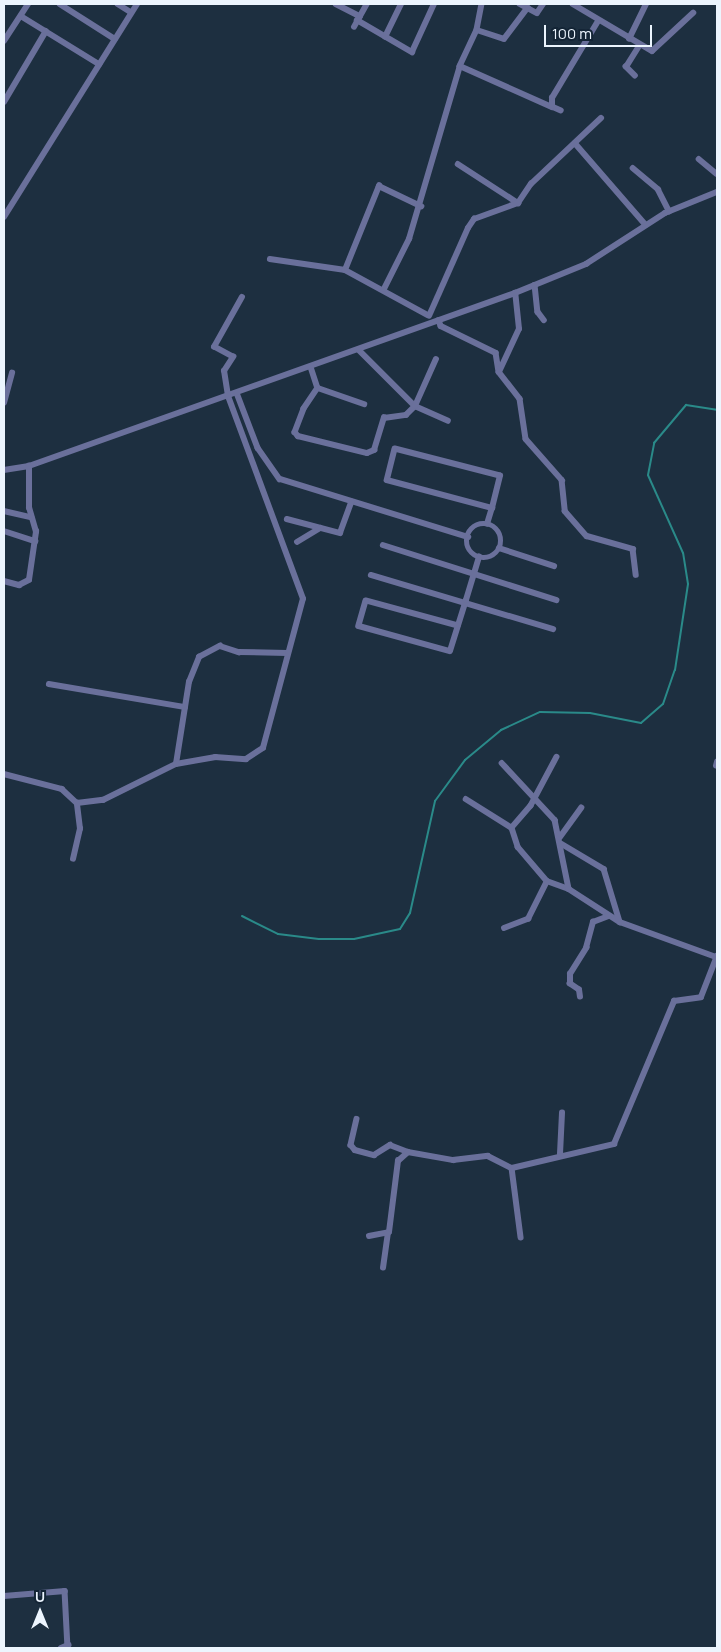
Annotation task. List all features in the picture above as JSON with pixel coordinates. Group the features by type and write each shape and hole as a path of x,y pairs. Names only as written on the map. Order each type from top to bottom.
{"street":[{"path":"4,41 28,4"},
{"path":"60,4 115,39"},
{"path":"118,4 132,12"},
{"path":"4,217 137,4"},
{"path":"336,4 385,37 412,52 434,4"},
{"path":"354,27 367,4"},
{"path":"385,37 401,4"},
{"path":"384,289 421,206 460,66 477,30 482,4"},
{"path":"520,4 538,13 544,4"},
{"path":"573,4 639,46 652,51 693,13"},
{"path":"629,39 646,4"},
{"path":"477,30 504,39 527,8"},
{"path":"21,16 99,64"},
{"path":"552,107 552,98 573,58 598,21"},
{"path":"4,27 10,30"},
{"path":"4,102 46,30"},
{"path":"635,76 626,68 639,46"},
{"path":"460,66 561,111"},
{"path":"428,315 468,228 474,219 518,203 531,184 601,118"},
{"path":"574,143 646,225"},
{"path":"699,160 717,174"},
{"path":"458,164 518,203"},
{"path":"634,168 658,190 669,211"},
{"path":"345,270 379,186 421,206"},
{"path":"4,470 29,466 237,392 360,351 432,322 515,293 604,254 669,211 717,192"},
{"path":"270,259 345,270 384,289 428,315 432,322"},
{"path":"535,285 538,312 544,320"},
{"path":"499,372 519,329 515,293"},
{"path":"77,803 103,800 176,764 256,756 271,727 287,653 303,599 228,396 224,371 232,357 216,349 214,342 242,297"},
{"path":"439,320 441,326 493,349 499,372 520,399 528,444 562,480 565,511 587,536 633,549 636,575"},
{"path":"360,351 415,406 448,421"},
{"path":"311,367 318,388 295,432 356,452 374,450 384,418 406,415 415,406 436,359"},
{"path":"4,404 12,373"},
{"path":"318,388 364,404"},
{"path":"237,392 258,448 280,479 468,537"},
{"path":"488,524 492,508 500,476 395,449 387,480 492,508"},
{"path":"4,581 19,585 29,580 36,525 31,517 29,466"},
{"path":"287,519 340,533 351,502"},
{"path":"4,511 31,517"},
{"path":"488,524 499,533 499,548 492,556 479,557 469,548 468,537 476,526 488,524"},
{"path":"297,542 320,528"},
{"path":"4,531 35,541"},
{"path":"383,545 556,600"},
{"path":"499,548 554,566"},
{"path":"458,626 366,600 359,626 450,651 458,626 479,557"},
{"path":"372,575 466,600 553,629"},
{"path":"176,764 185,707 195,664 211,650 220,646 239,652 287,653"},
{"path":"49,684 185,707"},
{"path":"512,828 536,797 557,757"},
{"path":"502,763 536,797 555,820 562,844 569,889"},
{"path":"4,774 62,789 77,803 80,829 74,859"},
{"path":"357,1119 350,1145 356,1150 374,1155 390,1145 408,1152 453,1160 488,1156 512,1168 535,1166 560,1154 583,1152 616,1141 674,1001 701,997 717,957 620,922 569,889 547,881 518,847 512,828 466,799"},
{"path":"560,837 581,808"},
{"path":"562,844 604,869 620,922"},
{"path":"504,928 528,919 547,881"},
{"path":"580,997 579,990 570,984 570,974 586,948 593,922 609,916"},
{"path":"560,1154 562,1113"},
{"path":"383,1268 398,1161 408,1152"},
{"path":"512,1168 521,1237"},
{"path":"369,1236 388,1234"},
{"path":"4,1596 65,1591 68,1595 68,1646 61,1648"}],"waterway":[{"path":"242,916 278,934 319,939 354,939 400,929 410,913 435,801 465,760 501,730 540,712 590,713 641,723 663,704 675,670 688,584 683,553 648,475 654,443 686,405 717,410"}]}
